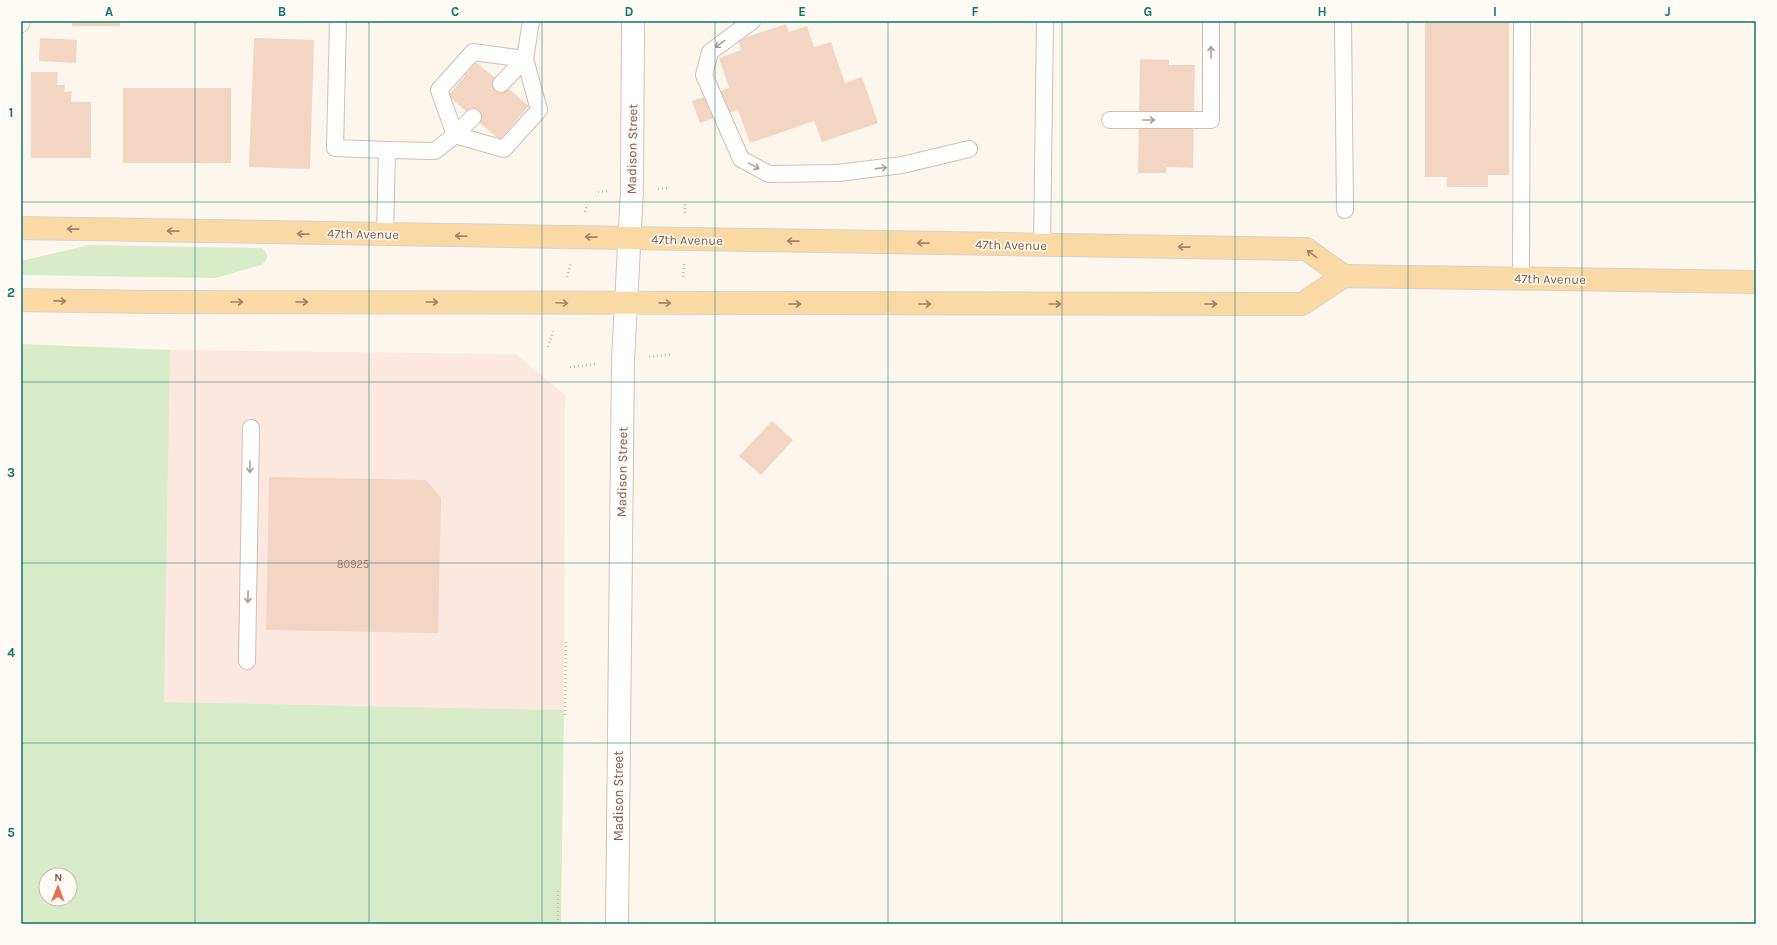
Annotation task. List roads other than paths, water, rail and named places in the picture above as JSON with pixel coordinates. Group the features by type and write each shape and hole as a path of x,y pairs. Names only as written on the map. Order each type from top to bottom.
{"main road":[{"name":"Madison Street","path":"617,924 623,404 632,184 633,21"},
{"name":"47th Avenue","path":"21,228 1306,249 1344,276 1756,282"},
{"path":"21,300 153,302 1302,304 1344,276"}],"lane":[{"path":"338,21 336,148 435,151 473,117"},
{"path":"454,135 504,149 539,110 525,59 531,21"},
{"path":"752,21 710,52 704,75 740,159 769,174 838,173 902,165 969,149"},
{"path":"1042,245 1045,21"},
{"path":"1110,120 1211,120 1211,21"},
{"path":"1343,21 1345,210"},
{"path":"1521,279 1522,21"},
{"path":"454,135 439,90 473,52 525,59"},
{"path":"501,84 525,59"},
{"path":"385,235 387,150"},
{"path":"247,661 251,428"}]}
